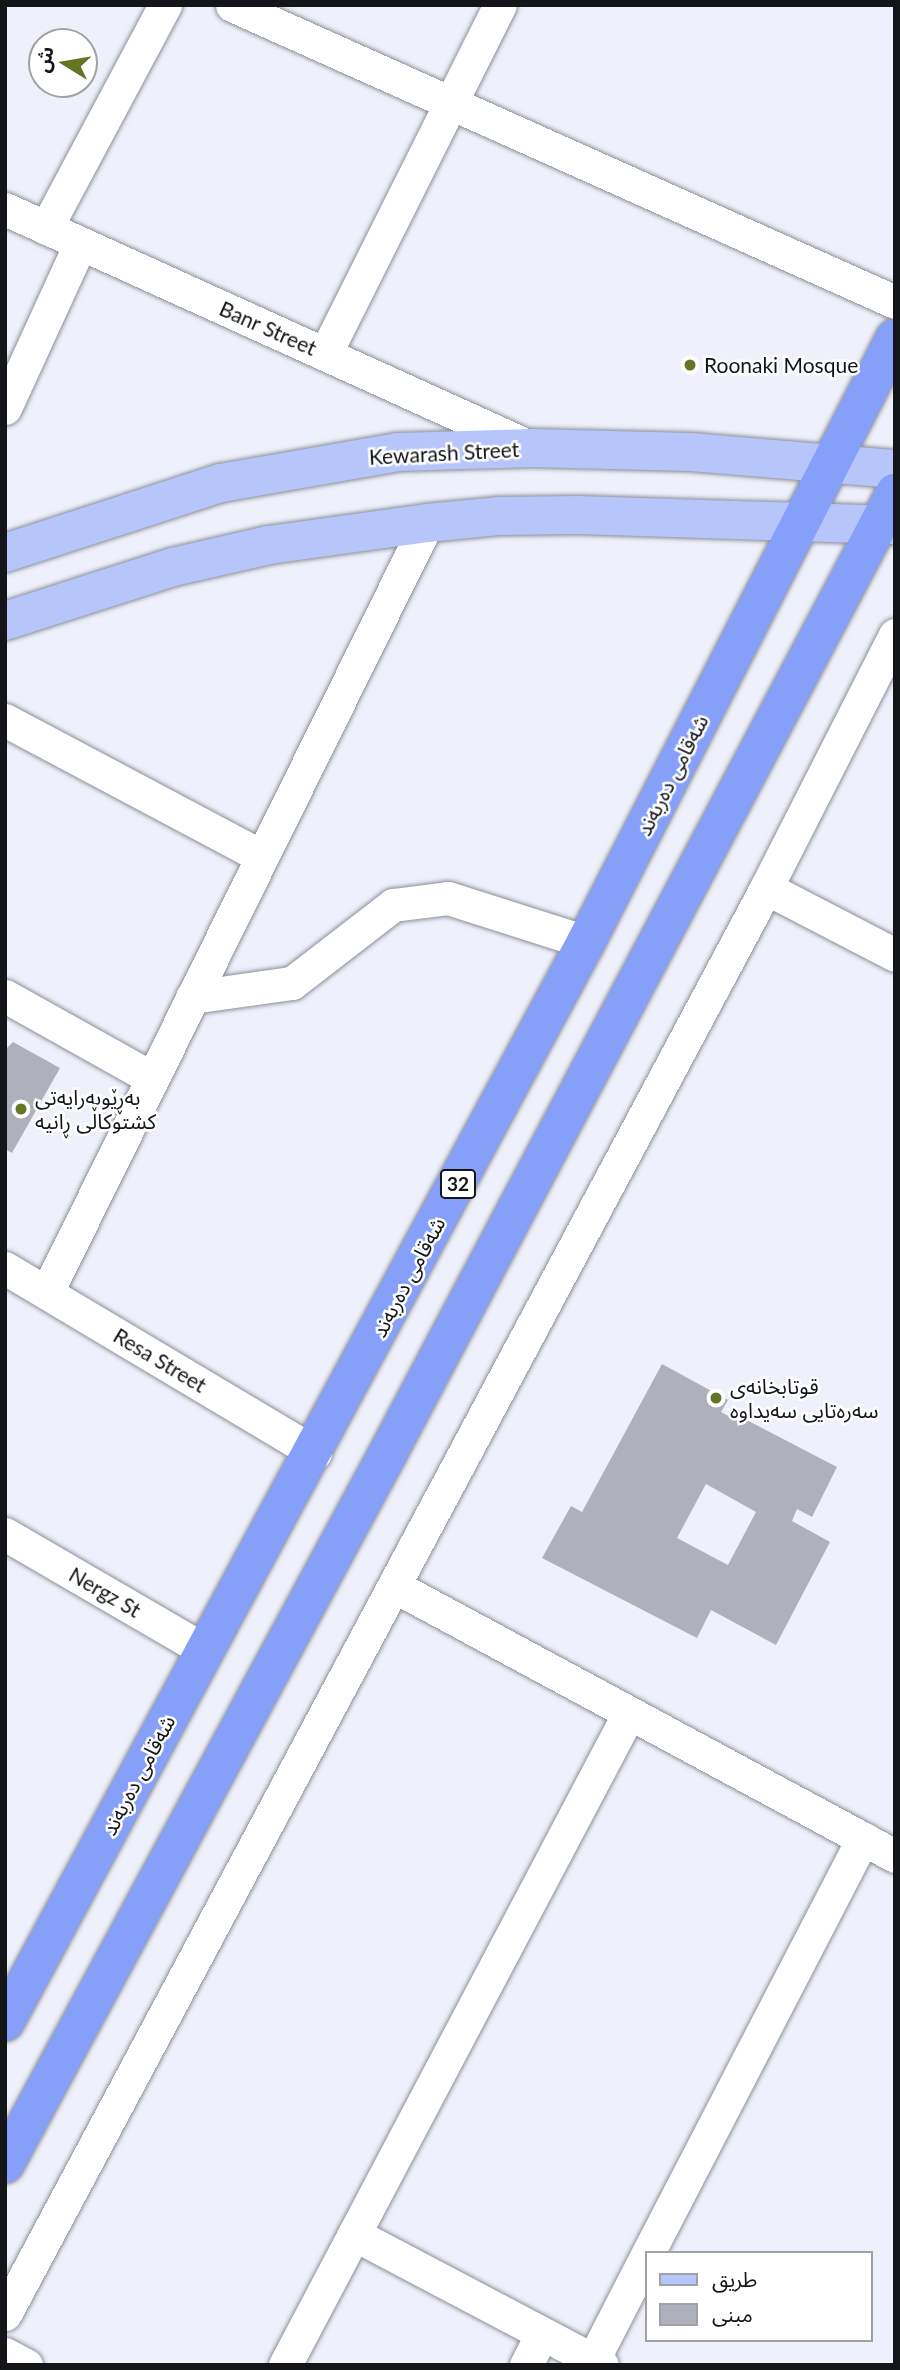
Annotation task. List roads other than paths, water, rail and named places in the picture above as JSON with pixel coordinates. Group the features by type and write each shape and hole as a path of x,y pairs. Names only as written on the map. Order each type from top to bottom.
{"highway":[{"name":"شەقامی دەربەند","path":"5,2022 204,1650 315,1453 586,942 895,338"},
{"path":"5,2164 890,514"}],"main road":[{"name":"Kewarash Street","path":"5,552 221,483 398,452 532,448 691,452 895,469"},
{"path":"5,621 173,568 269,545 427,523 498,516 578,515 801,523 890,514"}],"street":[{"path":"46,228 165,5"},
{"path":"232,5 895,302"},
{"path":"325,354 500,5"},
{"name":"Banr Street","path":"5,209 532,448"},
{"path":"5,408 80,244"},
{"path":"47,1292 427,523"},
{"path":"5,2314 766,888 895,635"},
{"path":"5,720 261,856"},
{"path":"766,888 895,955"},
{"path":"192,998 292,983 393,905 448,898 586,942"},
{"path":"5,996 152,1078"},
{"name":"Resa Street","path":"5,1268 315,1453"},
{"name":"Nergz St","path":"5,1534 204,1650"},
{"path":"394,1586 895,1856"},
{"path":"285,2365 629,1713"},
{"path":"649,2251 863,1838"},
{"path":"354,2234 597,2362 645,2259"},
{"path":"526,2365 542,2334"},
{"path":"5,2354 26,2365"}],"place":[{"name":"Roonaki Mosque","path":"690,365"},
{"name":"بەڕێوبەرایەتی کشتوکاڵی ڕانیە","path":"21,1109"},
{"name":"قوتابخانەی سەرەتایی سەیداوە","path":"716,1398"}]}
